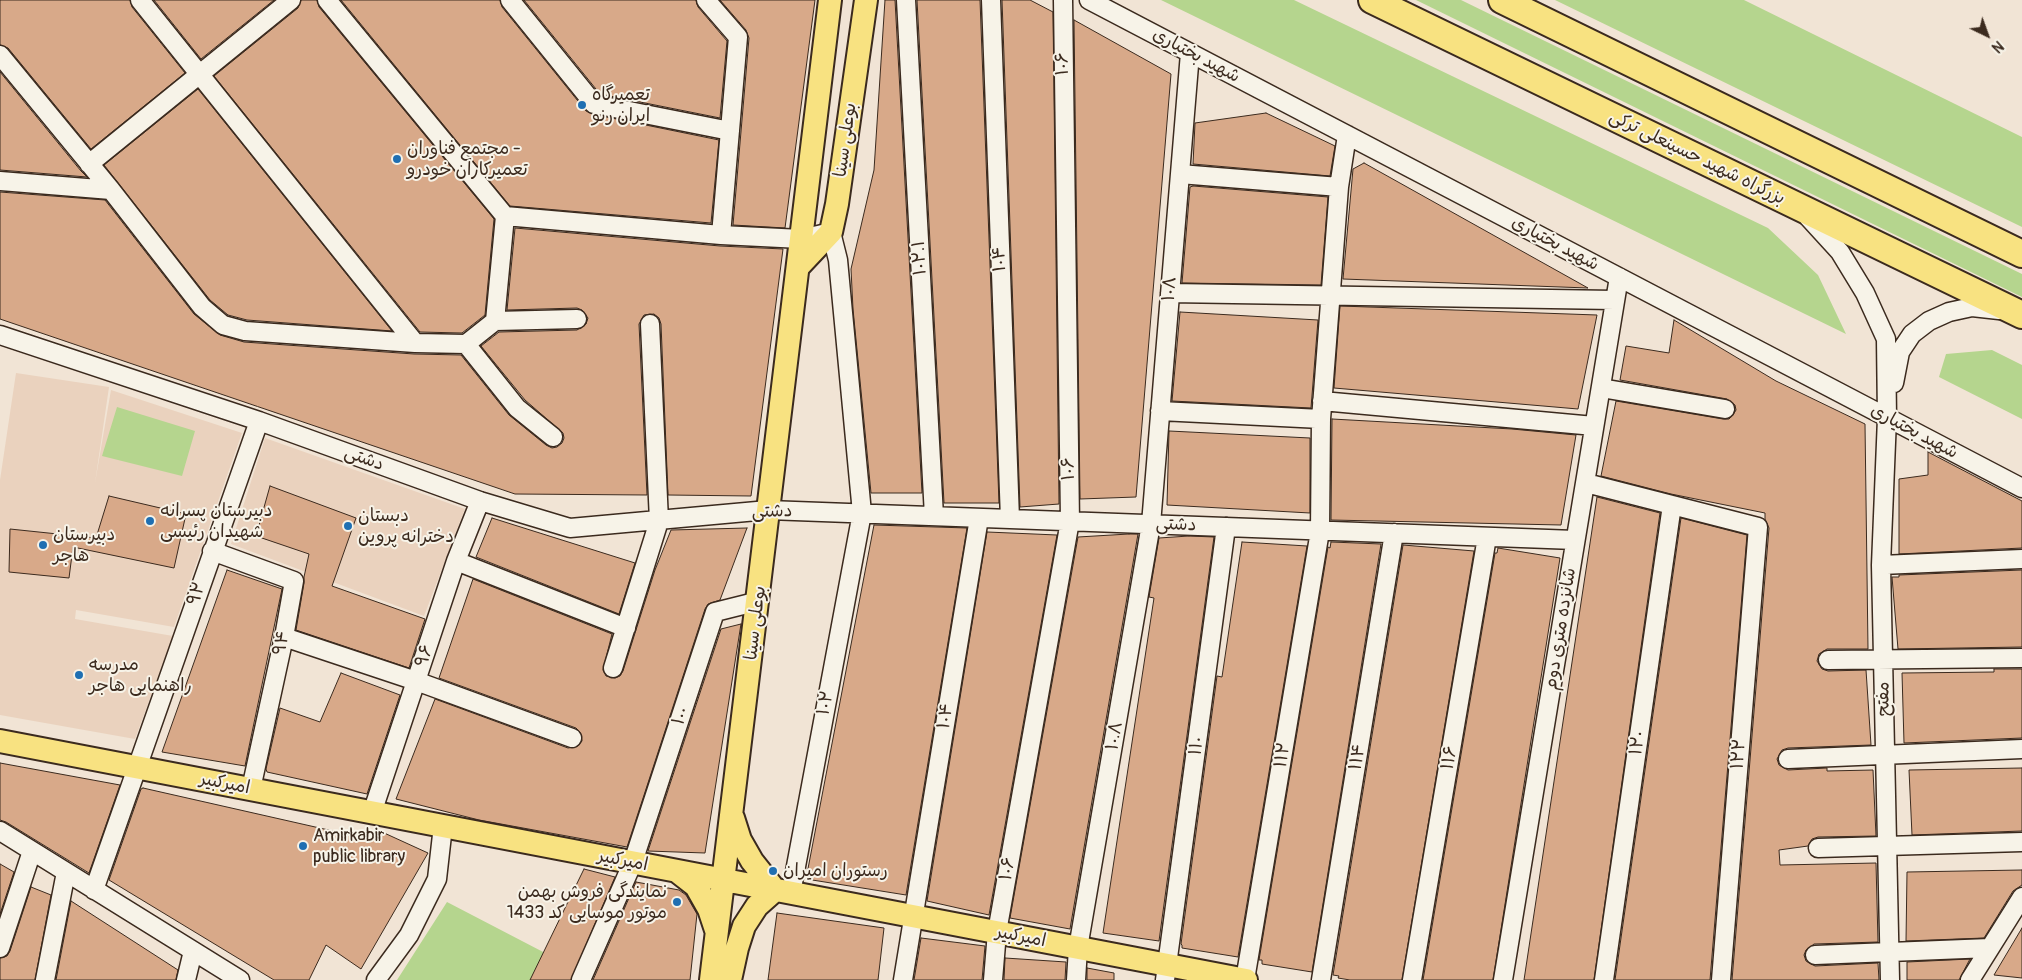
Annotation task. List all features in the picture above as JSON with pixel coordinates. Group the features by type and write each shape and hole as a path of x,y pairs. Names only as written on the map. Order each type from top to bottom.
{"highway":[{"name":"بزرگراه شهید حسینعلی ترکی","path":"1372,0 2018,313"},
{"path":"1502,0 2022,254"}],"main road":[{"name":"بوعلی سینا","path":"712,980 830,0"},
{"name":"بوعلی سینا","path":"831,232 838,204 866,0"},
{"path":"798,266 831,232"},
{"name":"امیرکبیر","path":"0,741 678,872 913,915 1078,948 1166,972 1246,980"},
{"path":"730,980 744,926 757,906 783,891 752,860 740,840 732,815"},
{"path":"678,872 696,886 709,909 717,933"}],"street":[{"path":"140,0 415,344"},
{"path":"89,164 290,0"},
{"path":"327,0 504,216 495,320"},
{"path":"510,0 594,104 730,131"},
{"path":"706,0 738,37 721,235"},
{"name":"۱۰۲.۱","path":"906,0 934,516"},
{"name":"۱۰۴","path":"991,0 1010,519"},
{"name":"۱۰۶","path":"993,980 996,932 1070,521 1062,0"},
{"name":"شهید بختیاری","path":"1089,0 2022,488"},
{"name":"۱۰۸","path":"1151,524 1190,53"},
{"path":"0,55 111,190 202,307 223,325 245,331 415,344 466,344 495,320 577,319"},
{"name":"۱۱۲","path":"1246,980 1320,530 1322,401 1339,187 1346,135"},
{"path":"1180,174 1339,187"},
{"path":"0,182 111,190"},
{"path":"1800,208 1840,252 1865,294 1886,339 1887,418"},
{"path":"504,216 721,235 801,239 831,232"},
{"name":"۱۰۲","path":"783,891 862,513 838,260 831,232"},
{"name":"شانزده متری دوم","path":"1503,980 1619,277"},
{"path":"1170,292 1614,300"},
{"path":"1887,418 1900,352 1912,334 1949,312 1972,307 2018,313"},
{"path":"613,668 659,521 650,324"},
{"name":"دشتی","path":"0,335 259,421 480,501 570,528 768,510 1576,540"},
{"path":"466,344 517,408 553,437"},
{"path":"1601,388 1726,409"},
{"path":"1322,401 1594,426"},
{"path":"1160,411 1321,419"},
{"name":"مفتح","path":"1887,418 1881,565 1890,980"},
{"name":"۹۲","path":"94,890 259,421"},
{"path":"1586,483 1672,505"},
{"name":"۹۶","path":"372,812 456,561 480,501"},
{"name":"۱۲۲","path":"1672,505 1758,527 1721,980"},
{"name":"۱۲۰","path":"1604,980 1672,505"},
{"name":"۱۰۴","path":"903,980 979,518"},
{"name":"۱۰.۸","path":"1076,980 1078,948 1151,524"},
{"name":"۱۱۰","path":"1166,972 1226,527"},
{"name":"۱۱۴","path":"1321,980 1394,533"},
{"name":"۱۱۶","path":"1412,980 1487,537"},
{"name":"۹۴","path":"212,552 294,581 284,637 251,789"},
{"path":"1881,565 2022,559"},
{"path":"456,561 626,628"},
{"name":"۱۰۰","path":"633,862 715,612 759,601"},
{"path":"284,637 416,681 572,738"},
{"path":"1828,660 2022,658"},
{"path":"1788,759 2022,749"},
{"path":"376,980 409,935 437,879 444,826"},
{"path":"0,831 240,980"},
{"path":"1818,848 2022,842"},
{"path":"0,948 32,851"},
{"path":"582,980 633,862"},
{"path":"45,980 66,872"},
{"path":"1970,980 2022,897"},
{"path":"1815,955 1990,948"},
{"path":"186,980 193,951"}],"shaded area":[{"path":"16,373 109,387 95,483 111,390 242,433 174,627 76,610 75,619 173,636 135,739 0,715 0,480"},
{"name":"دبستان دخترانه پروین","path":"265,438 465,509 424,616 231,544"}],"green space":[{"path":"1161,0 1294,0 1768,228 1818,275 1846,334"},
{"path":"1416,0 1461,0 2022,274 2022,297"},
{"path":"1555,0 1744,0 2022,137 2022,227"},
{"path":"1992,350 2022,365 2022,419 1939,377 1946,354"},
{"path":"117,407 195,431 182,476 102,456"},
{"path":"447,902 547,954 532,980 397,980"}],"building":[{"path":"0,0 130,0 132,7 185,73 91,149 8,48 0,45"},
{"path":"154,0 274,0 201,59"},
{"path":"301,0 317,0 319,7 494,219 485,315 462,333 420,332 214,76 298,8"},
{"path":"341,0 500,0 502,7 586,111 592,114 719,140 711,223 510,206"},
{"path":"524,0 696,0 698,7 727,41 720,118 600,94"},
{"path":"720,0 815,0 785,228 733,225 749,38 746,30"},
{"path":"885,0 895,0 922,493 871,493 853,309 851,269 874,170"},
{"path":"917,0 980,0 999,503 944,503"},
{"path":"1002,0 1030,0 1053,12 1059,504 1020,507"},
{"path":"1074,20 1171,74 1136,497 1080,499"},
{"path":"0,72 81,171 87,177 0,170"},
{"path":"198,89 392,331 247,320 228,315 210,300 104,165"},
{"path":"1266,113 1335,146 1330,176 1193,164 1195,123"},
{"path":"1364,163 1588,288 1343,279 1353,169"},
{"path":"1190,187 1328,197 1321,285 1182,283"},
{"path":"0,192 105,200 194,314 220,335 244,342 414,354 461,355 509,415 552,448 562,443 563,433 525,400 481,346 499,332 577,330 586,324 588,318 582,310 577,308 507,310 515,228 720,246 783,249 751,496 668,495 661,324 659,318 654,314 644,315 639,324 647,495 515,494 0,319"},
{"path":"1340,306 1597,315 1578,409 1334,388"},
{"path":"1180,312 1318,320 1311,408 1172,401"},
{"path":"1674,320 1776,381 1865,424 1868,649 1827,649 1819,654 1817,661 1822,669 1828,671 1866,670 1871,745 1788,748 1782,750 1777,759 1779,765 1788,770 1827,768 1827,771 1873,770 1876,836 1818,837 1812,839 1808,846 1779,850 1780,865 1876,863 1878,942 1814,944 1806,950 1804,955 1806,961 1815,966 1878,963 1879,980 1732,980 1769,528 1765,519 1765,513 1671,494 1601,476 1616,401 1723,419 1729,419 1736,410 1735,405 1727,399 1620,380 1626,346 1669,353"},
{"path":"1332,419 1512,429 1576,435 1561,525 1331,520"},
{"path":"1169,431 1310,438 1310,513 1167,505"},
{"path":"1928,452 2022,501 2022,548 1899,554 1899,479 1928,475"},
{"path":"270,486 356,518 332,586 425,619 409,668 296,630 309,554 256,536"},
{"path":"109,496 186,514 174,568 73,547 69,578 9,572 10,529 96,538"},
{"path":"1597,497 1660,513 1594,980 1524,980"},
{"path":"492,518 635,563 619,614 476,557"},
{"path":"1681,518 1747,535 1710,980 1615,980"},
{"path":"874,525 967,528 906,895 806,879"},
{"path":"747,528 720,600 708,604 705,609 627,847 479,820 396,799 435,699 568,748 578,746 582,741 580,732 576,728 439,678 473,579 612,634 603,670 606,676 615,678 620,676 623,671 655,570 671,530"},
{"path":"987,532 1057,535 989,915 927,901"},
{"path":"1138,534 1070,929 1010,918 1078,537"},
{"path":"1214,537 1159,941 1103,933 1154,598 1149,597 1159,538"},
{"path":"1242,542 1307,546 1238,957 1182,948 1181,944 1217,676 1222,677"},
{"path":"1331,542 1381,544 1312,972 1262,964 1262,960 1259,960 1328,547 1330,548"},
{"path":"1403,545 1474,551 1402,980 1350,980 1333,975"},
{"path":"1498,548 1560,558 1493,980 1423,980 1495,553 1497,553"},
{"path":"227,570 282,589 245,766 162,752"},
{"path":"2022,570 2022,647 1898,649 1892,577 1899,577 1899,575"},
{"path":"741,624 705,853 648,851 721,629"},
{"path":"1994,669 2022,669 2022,738 1904,743 1902,673 1994,672"},
{"path":"341,673 400,695 367,794 267,772 266,769 280,708 320,722"},
{"path":"0,763 120,785 89,873 0,820"},
{"path":"2022,768 2022,831 1912,835 1909,770"},
{"path":"141,789 377,841 382,832 428,853 361,969 326,945 309,980 274,980 109,880"},
{"path":"0,864 14,872 0,914"},
{"path":"584,869 615,877 571,980 530,980"},
{"path":"2022,870 2022,885 2013,891 1984,938 1906,941 1907,872"},
{"path":"636,882 679,890 686,895 697,914 690,980 593,980"},
{"path":"31,887 51,895 35,980 0,980 0,958 7,956 10,951"},
{"path":"71,901 178,970 176,980 56,980"},
{"path":"777,913 884,928 878,980 768,980"},
{"path":"2022,928 2022,978 1994,975"},
{"path":"921,938 985,946 982,980 914,980"},
{"path":"1005,958 1066,962 1065,980 1004,980"},
{"path":"1970,959 1959,980 1907,980 1907,962"},
{"path":"1087,968 1114,973 1114,980 1087,980"}],"place":[{"name":"تعمیرگاه ایران رنو","path":"582,105"},
{"name":"مجتمع فناوران - تعمیرکاران خودرو","path":"397,159"},
{"name":"دبیرستان پسرانه شهیدان رئیسی","path":"150,521"},
{"name":"دبستان دخترانه پروین","path":"348,526"},
{"name":"دبیرستان هاجر","path":"43,545"},
{"name":"مدرسه راهنمایی هاجر","path":"79,675"},
{"name":"Amirkabir public library","path":"303,846"},
{"name":"رستوران امیران","path":"773,871"},
{"name":"نمایندگی فروش بهمن موتور موسایی کد 1433","path":"677,902"}]}
